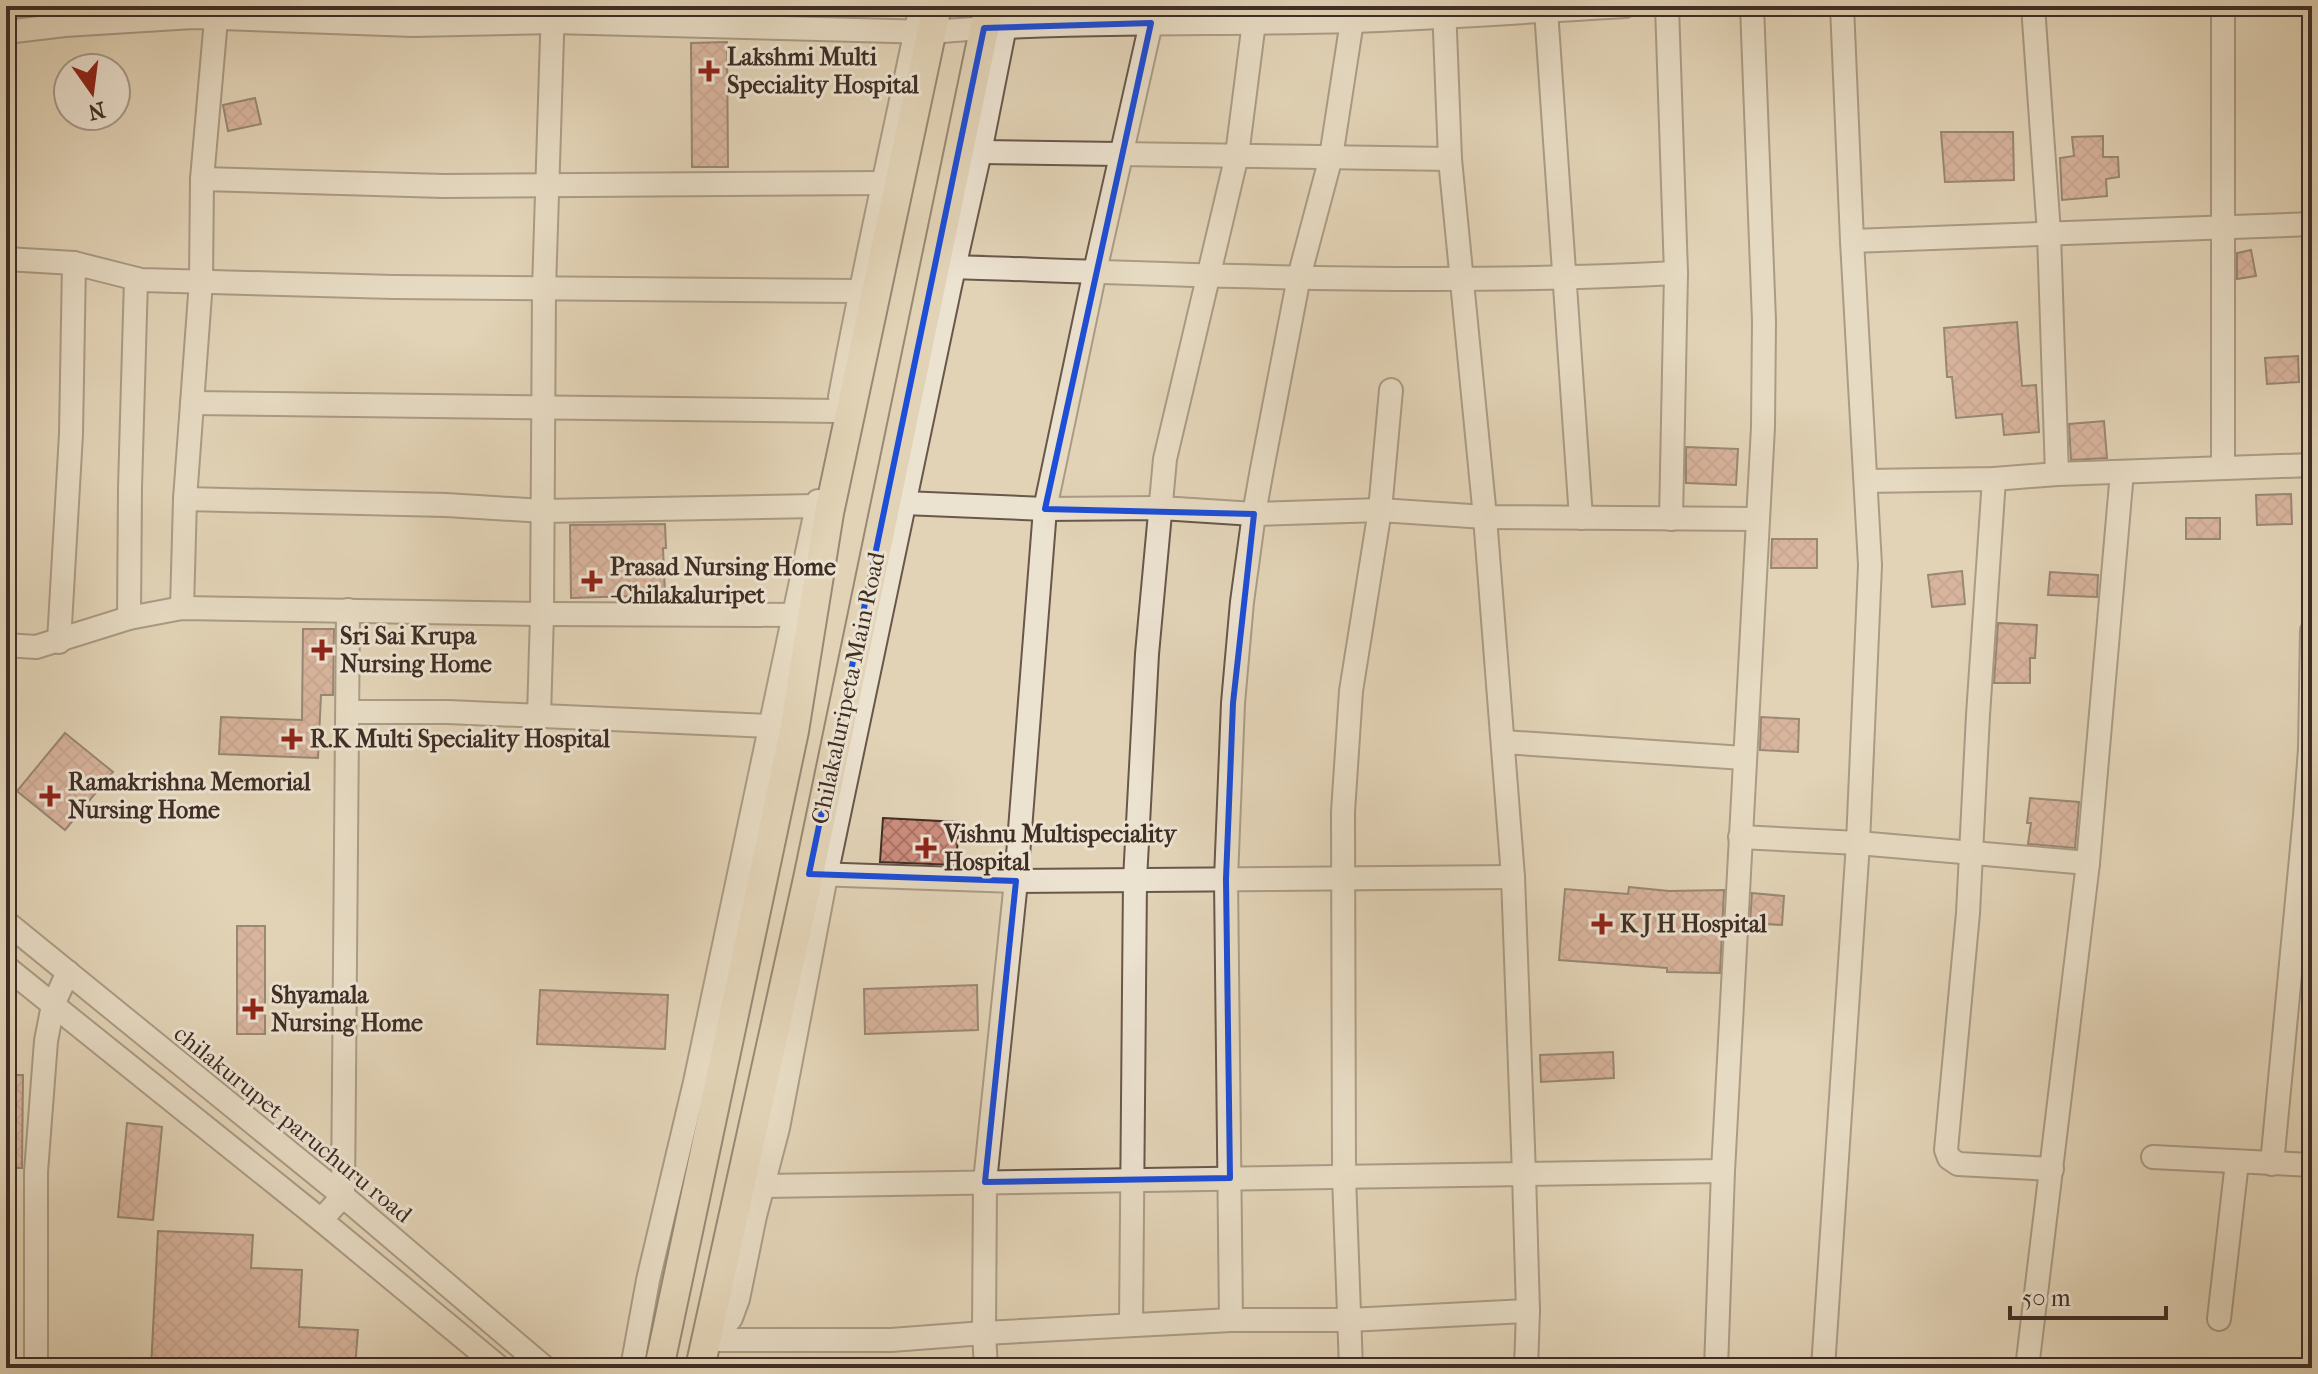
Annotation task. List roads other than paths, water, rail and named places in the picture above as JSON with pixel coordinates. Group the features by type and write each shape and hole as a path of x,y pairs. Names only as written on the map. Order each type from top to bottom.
{"main road":[{"name":"Chilakaluripeta Main Road","path":"705,1351 817,875 997,17"},
{"name":"Chilakaluripeta Main Road","path":"661,1356 794,731 829,513 926,19"},
{"path":"634,1368 661,1356"}],"street":[{"path":"6,32 193,12 216,19 413,25 553,14 926,19 1102,15 1151,23 1352,21 1444,11 1625,6"},
{"path":"1667,6 1676,273 1671,519"},
{"path":"1716,1368 1723,1171 1763,427 1764,321 1752,6"},
{"path":"1823,1368 1858,843 1870,565 1842,6"},
{"path":"2033,6 2049,233 2057,474"},
{"path":"2223,6 2223,468"},
{"path":"1546,10 1581,518"},
{"path":"1444,11 1450,159 1485,517 1513,877 1528,1311 1526,1368"},
{"path":"539,716 544,289 553,14"},
{"path":"705,1351 731,1318 738,1299 781,1112 817,875 904,503 980,152 997,17"},
{"path":"182,608 185,499 201,281 202,179 216,19"},
{"path":"634,1368 648,1280 695,1082 838,411 860,291 926,19"},
{"path":"1231,1320 1226,879 1233,703 1242,602 1254,514 1299,277 1331,157 1352,21"},
{"path":"1131,1325 1135,880 1147,654 1165,459 1237,155 1254,22"},
{"path":"986,1368 985,1182 1016,881 1045,509 1151,23"},
{"path":"980,152 1450,159"},
{"path":"202,179 444,186 884,183"},
{"path":"1852,241 2312,224"},
{"path":"6,259 74,263 136,279 544,289 860,291"},
{"path":"59,642 71,434 74,263"},
{"path":"954,267 1463,279 1566,279 1676,273"},
{"path":"129,618 136,279"},
{"path":"1351,1368 1344,1176 1343,812 1351,691 1380,510 1391,390"},
{"path":"192,403 838,411"},
{"path":"1866,481 1994,479 2312,465"},
{"path":"2027,1368 2088,863 2122,472"},
{"path":"1994,479 1972,852 1946,1150 1949,1158 1958,1164 2052,1169"},
{"path":"185,499 446,505 543,511 817,506"},
{"path":"904,503 1045,509 1161,508 1254,514 1380,510 1485,517 1756,519"},
{"path":"6,645 36,647 129,618 182,608 795,615"},
{"path":"321,1220 343,1196 348,610"},
{"path":"2272,1164 2305,816 2310,749 2312,631"},
{"path":"348,712 448,712 771,726"},
{"path":"1503,742 1744,758"},
{"path":"1740,837 1858,843 2088,863"},
{"path":"817,875 1016,881 1513,877"},
{"name":"chilakurupet paruchuru road","path":"6,922 343,1196 545,1368"},
{"path":"6,967 321,1220 472,1357 500,1368"},
{"path":"36,1368 36,1172 46,1041 53,1005 68,972"},
{"path":"2153,1157 2312,1165"},
{"path":"2219,1319 2237,1162"},
{"path":"763,1186 1723,1171"},
{"path":"705,1351 1231,1320 1349,1320 1528,1311"}],"place":[{"name":"Lakshmi Multi Speciality Hospital","path":"709,71"},
{"name":"Prasad Nursing Home -Chilakaluripet","path":"592,581"},
{"name":"Sri Sai Krupa Nursing Home","path":"322,650"},
{"name":"R.K Multi Speciality Hospital","path":"292,739"},
{"name":"Ramakrishna Memorial Nursing Home","path":"50,796"},
{"name":"Vishnu Multispeciality Hospital","path":"926,848"},
{"name":"K J H Hospital","path":"1602,924"},
{"name":"Shyamala Nursing Home","path":"253,1009"}]}
